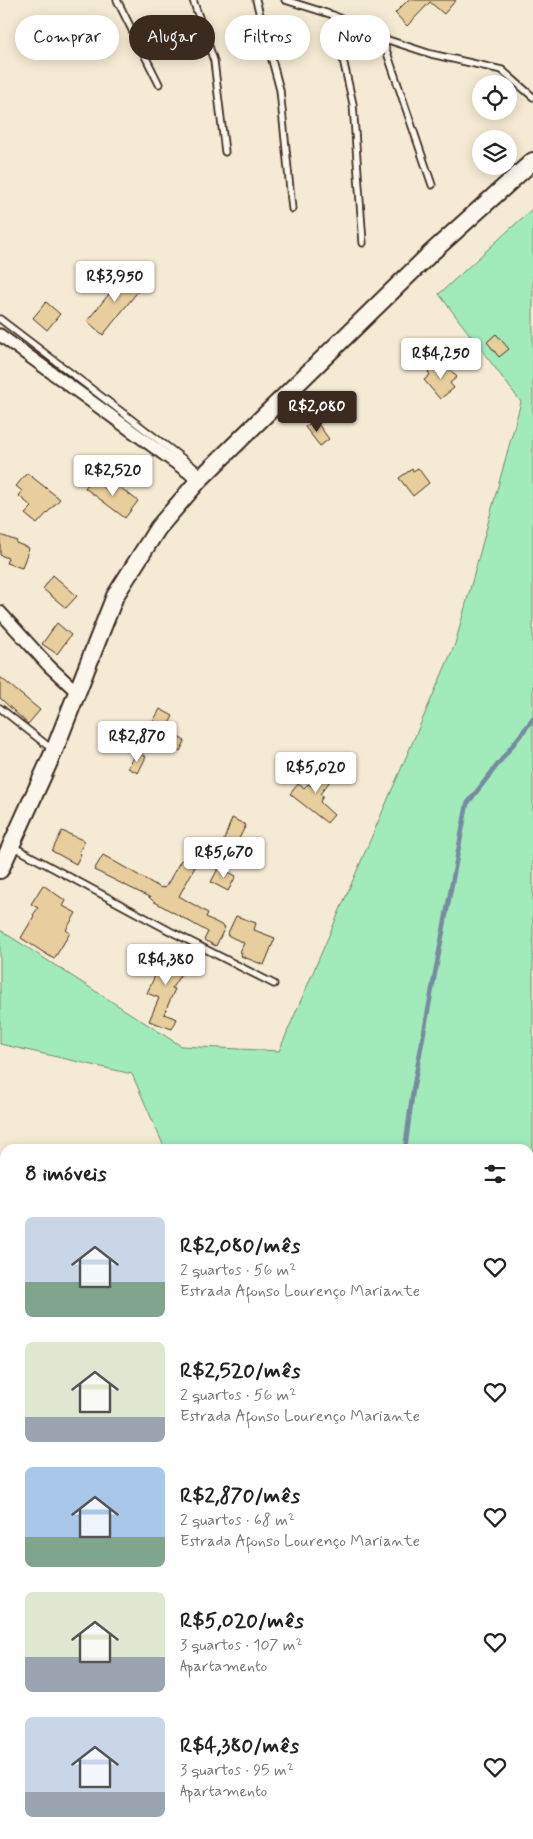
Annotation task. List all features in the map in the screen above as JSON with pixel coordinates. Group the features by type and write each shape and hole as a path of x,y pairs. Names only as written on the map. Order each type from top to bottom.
{"main road":[{"path":"5,857 54,751 115,596 158,528 202,477 432,252 533,161"}],"street":[{"path":"0,335 202,477"},
{"path":"0,612 49,666 77,692"}],"lane":[{"path":"117,0 159,84"},
{"path":"192,0 214,61 225,152"},
{"path":"256,0 280,90 292,209"},
{"path":"285,0 333,15"},
{"path":"390,41 431,54 502,70 533,97"},
{"path":"343,60 353,104 363,243"},
{"path":"389,60 432,186"},
{"path":"0,319 202,477"},
{"path":"0,708 54,751"},
{"path":"5,857 274,984"}],"green space":[{"path":"533,208 533,1144 163,1144 132,1074 0,1044 0,930 181,1046 279,1051 455,644 521,402 439,294"}],"building":[{"path":"408,0 456,0 444,14 430,2 407,26 395,13"},
{"path":"127,272 143,285 103,335 87,321"},
{"path":"46,302 60,314 47,330 33,318"},
{"path":"496,334 509,349 499,357 487,342"},
{"path":"445,364 457,377 450,383 454,388 440,399 424,380 430,375 428,372 436,365 439,369"},
{"path":"315,420 329,439 320,446 305,427"},
{"path":"418,468 429,483 413,496 399,478 412,469 413,471"},
{"path":"27,473 60,499 37,524 25,514 32,507 19,496 22,491 16,486"},
{"path":"92,478 107,489 113,482 138,501 125,518 85,488"},
{"path":"0,535 29,548 22,568 6,563 8,558 0,555"},
{"path":"53,575 77,596 66,608 43,589"},
{"path":"57,623 71,635 57,654 42,644"},
{"path":"0,677 40,710 28,724 0,698"},
{"path":"160,709 173,716 169,724 174,727 171,733 185,741 180,751 152,736 154,734 148,731"},
{"path":"137,752 146,757 138,773 128,768"},
{"path":"328,765 337,772 320,794 323,796 320,802 334,815 327,823 290,794 298,784 304,788 308,784 311,786"},
{"path":"232,818 246,825 231,854 221,848"},
{"path":"62,831 85,841 79,852 81,854 76,864 52,851"},
{"path":"103,855 161,888 165,888 181,860 195,867 179,896 208,913 206,917 225,927 216,946 204,940 208,932 149,897 94,870"},
{"path":"219,867 236,876 228,891 211,882"},
{"path":"43,885 66,901 63,906 76,913 66,930 70,933 54,959 21,938 38,908 31,904"},
{"path":"236,916 256,923 254,930 275,938 264,965 241,956 242,953 240,952 244,943 227,935"},
{"path":"166,949 172,952 173,950 185,958 183,964 186,966 172,988 175,989 164,1014 177,1019 172,1029 149,1021 159,998 147,993 160,965 157,963"}],"waterway":[{"path":"406,1144 413,1090 467,804 533,719"}]}
